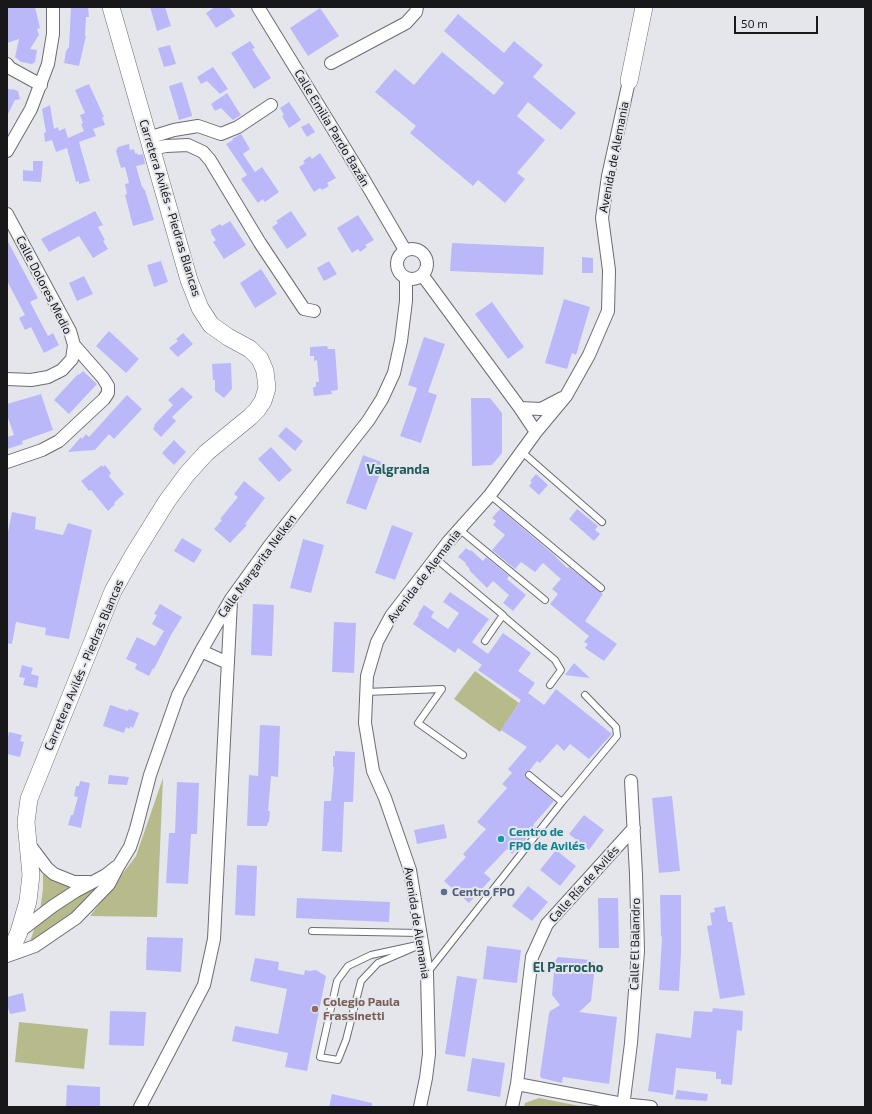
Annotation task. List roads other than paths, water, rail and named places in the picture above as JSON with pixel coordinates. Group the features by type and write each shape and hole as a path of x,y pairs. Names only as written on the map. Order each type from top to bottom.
{"street":[{"path":"7,151 32,109 48,64 53,34 53,7"},
{"name":"Carretera Avilés - Piedras Blancas","path":"7,955 19,932 28,901 31,875 26,822 28,799 113,591 167,501 187,474 206,453 257,410 263,401 267,388 265,371 260,359 250,349 228,337 211,325 200,308 189,280 111,7"},
{"name":"Calle Emilia Pardo Bazán","path":"258,7 356,166 405,250"},
{"path":"331,63 406,23 416,12 417,7"},
{"path":"629,81 644,7"},
{"path":"7,64 10,68 41,85"},
{"name":"Avenida de Alemania","path":"420,1107 426,1078 428,1054 426,973 410,870 385,798 372,771 365,723 367,676 377,642 391,616 435,558 490,495 536,432 566,396 589,356 608,311 609,270 602,218 608,176 629,81"},
{"path":"150,143 174,130 198,126 221,134 238,127 271,105"},
{"path":"150,143 166,146 188,145 203,152 210,160 260,243 304,309 314,311"},
{"name":"Calle Dolores Medio","path":"7,214 70,331 74,345 72,359 62,370 48,377 31,380 7,379"},
{"path":"413,249 423,254 426,259 427,266 422,276 414,280 406,279 399,274 396,262 405,250 413,249"},
{"path":"422,276 520,408 536,432"},
{"name":"Calle Margarita Nelken","path":"7,955 35,946 76,918 110,884 130,847 150,775 178,695 201,651 231,599 270,545 368,421 382,399 394,373 401,341 406,301 406,279"},
{"path":"7,462 42,450 59,442 104,399 108,393 108,386 103,378 74,345"},
{"path":"520,408 541,409 566,396"},
{"path":"140,1107 204,985 214,939 231,599"},
{"path":"201,651 228,663"},
{"name":"Calle El Balandro","path":"623,1106 638,951 631,781"},
{"name":"Calle Ría de Avilés","path":"512,1107 517,1084 532,957 547,924 634,828"},
{"path":"28,843 47,868 54,874 74,882 92,882"},
{"path":"19,932 53,906 76,891 106,875 119,865"},
{"path":"517,1084 623,1106 651,1107"}],"lane":[{"path":"522,452 602,522"},
{"path":"490,495 601,588"},
{"path":"459,529 545,600"},
{"path":"435,558 555,660 561,670 550,685"},
{"path":"485,641 502,615"},
{"path":"366,692 442,689 418,723 463,755"},
{"path":"426,973 562,802 617,736 616,727 585,696"},
{"path":"529,775 562,802"},
{"path":"312,931 421,938"},
{"path":"421,938 378,963 361,981 346,1040 338,1060 320,1057 337,981 348,966 371,955 421,938"}],"place":[{"name":"Centro de FPO de Avilés","path":"501,839"},
{"name":"Centro FPO","path":"444,892"},
{"name":"Colegio Paula Frassinetti","path":"315,1009"}],"district":[{"name":"Valgranda","path":"398,470"},
{"name":"El Parrocho","path":"568,968"}]}
